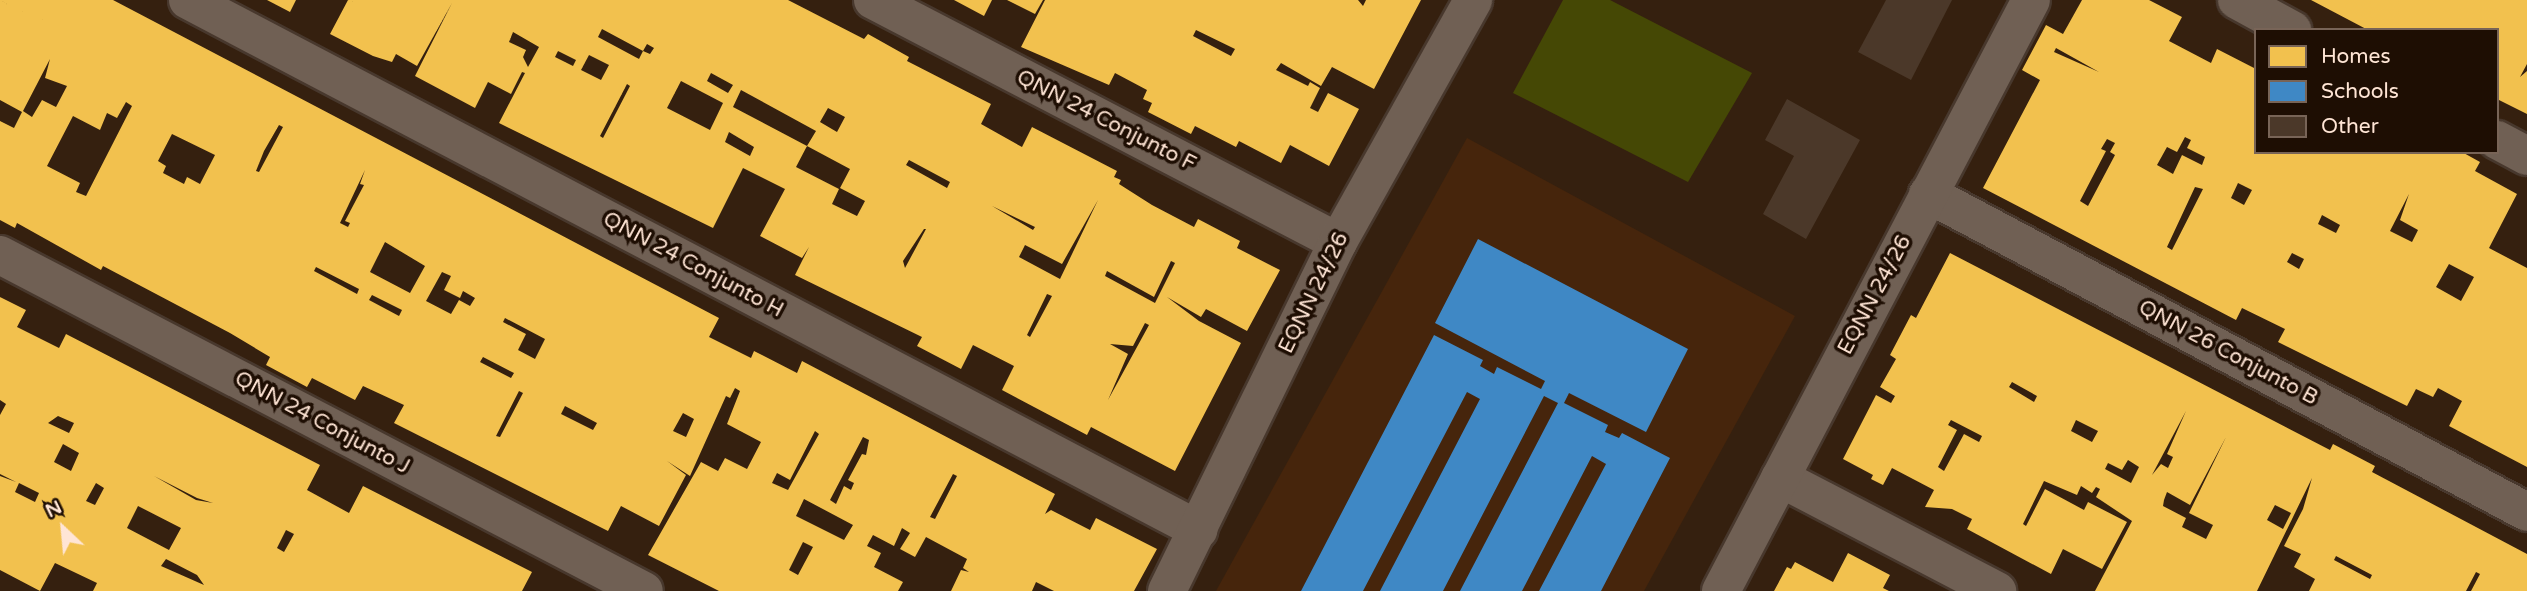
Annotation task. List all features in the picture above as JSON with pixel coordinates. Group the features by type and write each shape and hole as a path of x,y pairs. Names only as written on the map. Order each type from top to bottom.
{"street":[{"name":"QNN 24 Conjunto H","path":"188,0 1199,530"},
{"name":"QNN 24 Conjunto F","path":"873,0 1338,242"},
{"name":"EQNN 24/26","path":"1167,591 1338,242 1473,0"},
{"name":"EQNN 24/26","path":"1721,591 2031,0"},
{"path":"2237,0 2288,28"},
{"path":"2499,141 2527,156"},
{"name":"QNN 26 Conjunto B","path":"1928,194 2527,512"},
{"name":"QNN 24 Conjunto J","path":"0,255 644,591"},
{"path":"1780,478 1997,591"}],"shaded area":[{"path":"1563,0 1610,0 1752,73 1688,182 1513,93"},
{"path":"1467,138 1795,316 1644,591 1216,591"}],"building: Homes":[{"path":"0,0 113,0 719,318 709,337 751,358 754,351 797,373 802,361 1055,494 1045,514 1051,510 1090,530 1096,518 1157,549 1134,591 1054,591 1036,582 1032,591 951,591 961,570 969,572 963,568 967,559 926,537 915,557 900,549 910,533 902,528 894,546 873,535 867,546 881,553 874,567 903,582 898,591 719,591 648,555 701,462 718,471 725,458 747,469 761,442 727,424 740,391 735,388 730,398 726,396 690,476 667,461 686,475 659,526 621,506 608,531 394,423 404,405 363,386 355,400 312,378 307,387 266,365 270,357 230,333 103,266 101,270 17,223 15,228 0,220 0,121 14,128 22,112 0,100","holes":["50,59 45,78 67,86 56,107 42,100 32,117 23,111","126,102 132,106 86,196 76,192 80,183 47,166 73,116 100,130 107,113 117,118","279,125 283,127 259,172 256,171 264,151","172,134 215,155 200,184 187,177 184,184 163,173 166,166 158,161","365,170 360,184 364,185 345,221 350,223 348,227 340,223","385,242 425,266 410,293 370,272","316,267 359,289 357,294 314,271","442,272 451,276 444,290 460,298 463,291 475,298 470,306 459,300 451,314 426,301","372,295 402,310 399,316 369,300","505,318 545,339 535,359 518,350 526,334 503,322","483,357 514,373 511,378 480,362","519,391 523,393 500,437 496,436","565,406 597,423 593,430 561,414","683,413 694,419 686,437 673,431","815,431 819,434 788,490 772,483 777,473 790,480","863,437 869,440 866,455 862,454 848,480 854,483 851,490 844,486 836,504 830,500","953,474 957,476 935,519 930,517","804,499 853,525 844,540 796,516","803,542 813,547 798,575 789,570"]},
{"path":"267,0 296,0 290,12"},
{"path":"348,0 788,0 864,39 868,34 909,57 907,61 991,104 981,124 1022,147 1032,127 1117,171 1114,177 1121,180 1119,184 1152,205 1194,227 1198,219 1240,241 1237,248 1280,270 1247,331 1206,309 1201,317 1167,297 1199,321 1241,343 1175,471 1091,427 1087,435 1002,390 1014,366 973,345 961,369 917,346 922,337 795,275 809,247 802,258 760,236 785,189 743,168 713,228 499,123 525,73 522,72 511,94 488,82 475,108 415,76 452,3 417,66 396,54 392,62 373,56 330,34","holes":["602,29 643,51 639,59 598,37","513,32 539,47 528,67 523,57 526,50 509,42","647,44 654,48 650,54 643,51","558,51 576,60 573,66 555,57","589,55 609,65 601,80 581,70","711,73 733,85 728,93 707,81","681,81 723,103 710,130 667,108","627,84 630,86 603,138 600,136","741,90 816,131 807,146 733,107","828,108 845,117 837,132 820,122","729,132 754,147 750,156 725,142","807,146 850,169 840,188 865,201 857,216 832,204 839,189 796,167","909,160 950,182 947,188 906,165","1098,200 1060,279 1019,257 1025,245 1062,264","992,206 1035,227 1033,230","926,229 905,268 903,261","1171,261 1175,263 1155,303 1105,276 1107,271 1154,297","1047,294 1052,296 1030,337 1027,335","1145,323 1149,325 1108,400 1128,354 1110,344 1133,346"]},
{"path":"954,0 992,0 984,16"},
{"path":"1007,0 1043,0 1035,14"},
{"path":"1045,0 1358,0 1363,6 1366,0 1421,0 1374,89 1332,67 1321,86 1281,63 1276,70 1308,86 1310,82 1320,88 1310,108 1318,112 1328,93 1359,109 1329,166 1290,145 1281,163 1239,141 1236,147 1195,126 1191,134 1148,112 1152,103 1143,99 1147,90 1115,73 1109,85 1021,47","holes":["1196,30 1235,49 1231,56 1193,36"]},
{"path":"2082,0 2149,0 2182,17 2169,41 2211,63 2217,49 2254,68 2254,154 2466,154 2480,162 2475,171 2517,194 2489,248 2527,268 2527,467 2449,426 2462,401 2438,388 2433,397 2416,389 2407,406 2278,342 2285,329 2242,308 2236,320 1983,188 2040,80 2022,70 2046,25 2063,34","holes":["2056,48 2099,72 2054,52","2185,137 2191,140 2187,148 2205,157 2202,165 2182,155 2173,174 2157,165 2167,147 2177,152","2107,139 2115,143 2110,152 2115,155 2088,206 2080,201 2106,151 2101,149","2238,183 2252,190 2244,205 2231,198","2195,187 2203,189 2172,250 2167,247","2409,194 2400,220 2418,230 2412,242 2390,231","2322,215 2340,225 2336,233 2318,224","2292,253 2304,259 2299,269 2287,262","2449,264 2474,277 2461,301 2436,287"]},
{"path":"2311,0 2527,0 2527,64 2520,77 2527,71 2527,114 2499,100 2499,28 2364,28"},
{"path":"1950,253 2330,450 2333,444 2375,466 2372,472 2527,554 2527,591 2471,591 2480,574 2476,572 2466,591 2309,591 2315,579 2294,567 2301,554 2284,546 2303,509 2312,478 2257,591 2095,591 2132,521 2096,497 2100,489 2096,487 2092,493 2081,486 2077,495 2044,481 2023,524 2026,526 2045,489 2084,510 2088,502 2127,522 2102,569 2063,549 2051,574 1967,529 1972,519 1952,509 1925,507 1934,490 1892,468 1883,485 1871,479 1873,475 1843,459 1876,395 1891,403 1895,396 1880,387 1896,359 1890,355 1911,315 1916,318","holes":["2012,382 2037,396 2034,402 2009,387","2186,411 2167,454 2173,457 2168,468 2161,464 2152,475","1951,420 1982,436 1979,442 1964,434 1944,471 1938,467 1957,430 1948,425","2076,420 2098,431 2092,442 2071,431","2226,437 2189,513 2213,525 2206,539 2182,527 2186,518 2163,506 2167,492 2190,505","2128,460 2139,467 2131,483 2105,469 2108,463 2122,470","2275,505 2291,513 2283,529 2267,520","2336,556 2372,575 2370,579 2334,560"]},
{"path":"0,297 26,310 17,327 59,348 66,334 320,465 307,490 349,513 363,486 532,572 522,591 93,591 97,583 55,563 40,591 0,570 0,476 16,482 0,474 0,415 6,404 0,400","holes":["58,416 74,423 69,433 48,423","63,444 79,453 71,471 54,462","154,476 197,498 213,503 196,500","19,483 39,493 35,502 15,492","96,483 104,488 95,505 86,501","138,506 181,528 169,550 127,528","286,530 294,534 284,552 277,548","166,559 197,575 204,585 161,566"]},
{"path":"1848,553 1890,575 1883,588 1889,591 1774,591 1787,567 1791,569 1795,562 1833,582"}],"building: Schools":[{"path":"1478,239 1688,349 1646,432 1569,393 1564,403 1608,425 1605,432 1619,438 1622,433 1670,458 1601,591 1539,591 1606,464 1592,456 1522,591 1460,591 1558,403 1544,396 1443,591 1380,591 1480,399 1467,392 1363,591 1301,591 1434,335 1483,360 1480,366 1494,374 1497,367 1541,389 1545,381 1435,323"}],"building: Other":[{"path":"1886,0 1952,0 1911,80 1858,52"},
{"path":"1787,99 1860,140 1806,239 1763,214 1794,156 1765,140"}]}
